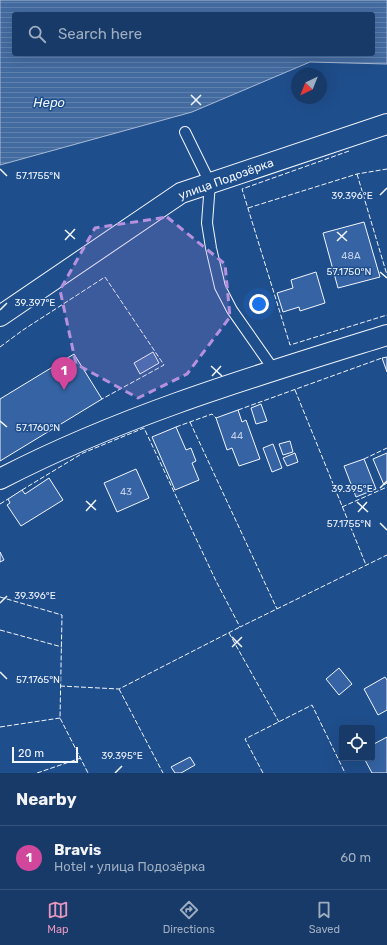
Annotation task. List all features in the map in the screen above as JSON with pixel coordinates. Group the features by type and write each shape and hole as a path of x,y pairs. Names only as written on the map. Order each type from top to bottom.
{"street":[{"name":"улица Подозёрка","path":"0,316 181,193 387,124"},
{"path":"0,479 38,460 117,425 274,370 387,335"}],"lane":[{"path":"185,132 210,183 207,223 220,287 232,310 274,370"}],"highlighted area":[{"path":"167,217 225,264 230,317 187,374 138,398 76,364 60,290 95,228"}],"water":[{"name":"Неро","path":"0,0 387,0 387,64 310,62 296,68 291,68 291,70 192,112 0,165"}],"building":[{"path":"364,222 380,277 338,288 323,233"},
{"path":"316,272 325,303 300,311 299,307 283,312 277,293 293,288 291,280"},
{"path":"153,352 159,363 140,374 134,363"},
{"path":"74,354 102,399 0,461 0,399"},
{"path":"387,357 387,372 382,358"},
{"path":"261,404 267,421 256,424 251,408"},
{"path":"238,410 242,422 246,420 260,459 239,466 232,448 227,450 216,418"},
{"path":"176,427 186,450 191,448 196,461 192,463 199,480 175,490 152,437"},
{"path":"290,441 293,452 283,455 279,444"},
{"path":"273,444 282,468 272,472 263,448"},
{"path":"295,453 298,462 287,466 283,458"},
{"path":"387,453 387,483 384,485 373,459"},
{"path":"364,459 376,489 356,497 344,466"},
{"path":"136,469 149,498 117,512 104,483"},
{"path":"49,478 63,500 21,526 7,505 10,503 8,499 22,490 25,494"},
{"path":"0,552 4,560 0,562"},
{"path":"339,668 352,684 339,695 326,679"},
{"path":"385,677 387,680 387,710 378,715 364,689"},
{"path":"387,737 387,773 372,773 366,761 375,761 375,743"},
{"path":"190,757 195,765 181,773 175,773 171,767"}],"fence":[{"path":"349,151 242,189 290,345 387,315"},
{"path":"248,208 357,174 387,169"},
{"path":"357,174 387,275"},
{"path":"0,347 23,330 105,277 164,365 102,399"},
{"path":"238,410 382,358"},
{"path":"295,390 366,565"},
{"path":"176,427 212,414 216,418"},
{"path":"190,422 277,609"},
{"path":"22,490 83,453 144,428 216,581 240,627 387,555"},
{"path":"364,459 387,448"},
{"path":"342,507 387,487"},
{"path":"0,504 8,499"},
{"path":"0,597 62,615 60,718 88,773"},
{"path":"60,686 119,689 240,627"},
{"path":"0,630 62,647"},
{"path":"229,633 279,722"},
{"path":"119,689 163,773"},
{"path":"263,773 245,739 312,705 345,773"},
{"path":"0,727 60,718"},
{"path":"37,773 81,758"}],"place":[{"name":"Bravis","path":"64,390"}]}
